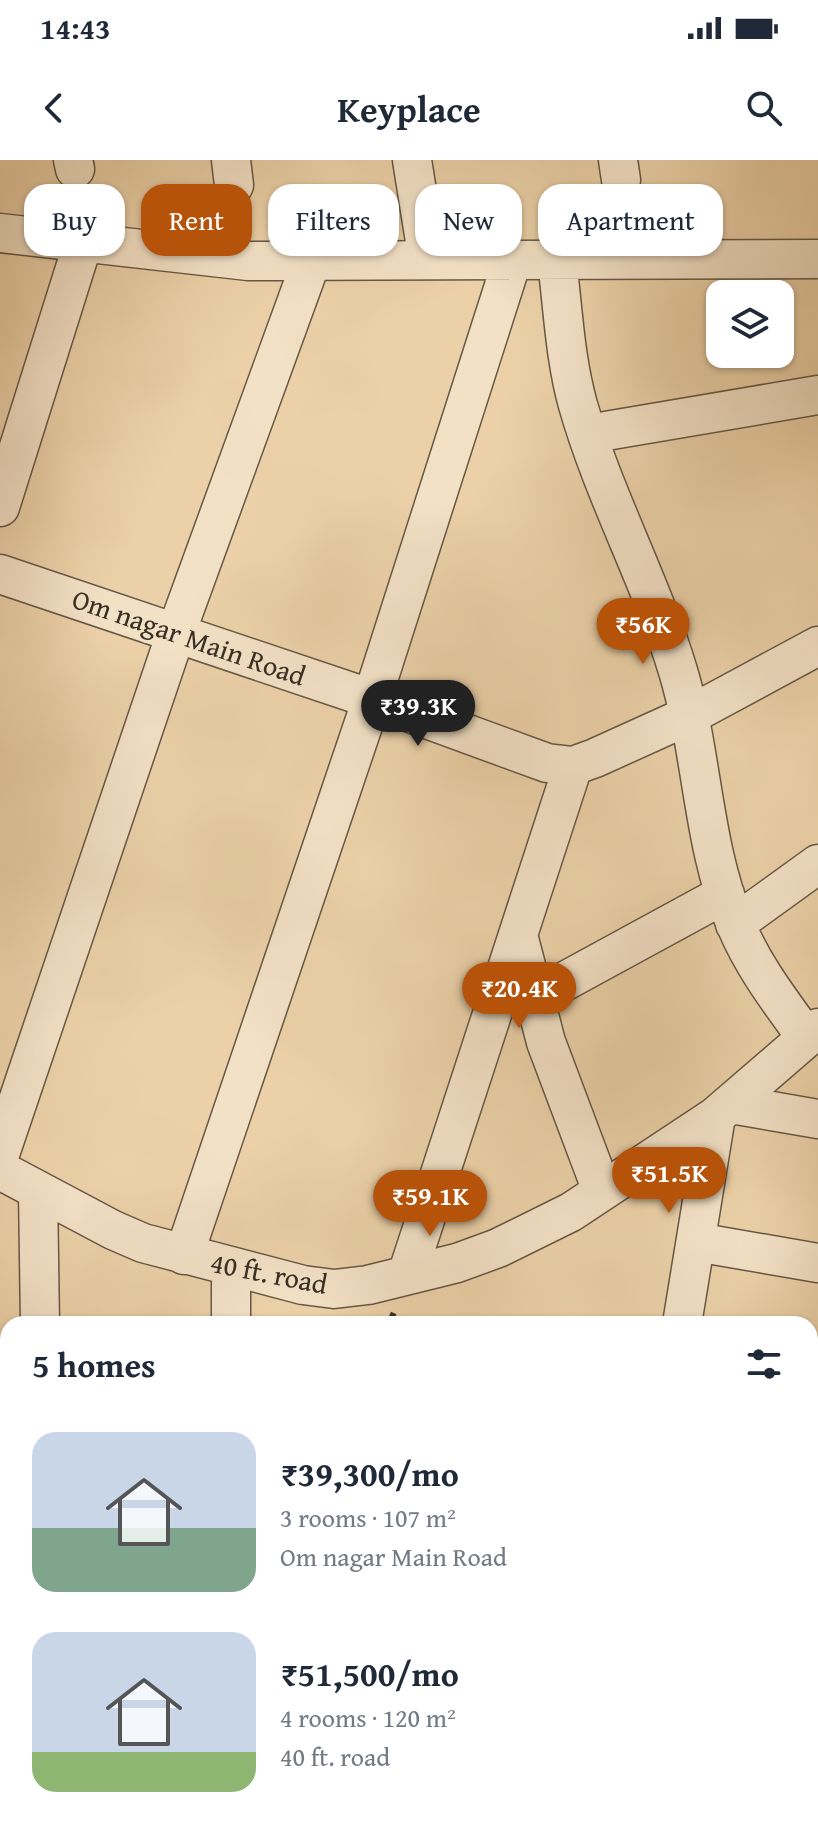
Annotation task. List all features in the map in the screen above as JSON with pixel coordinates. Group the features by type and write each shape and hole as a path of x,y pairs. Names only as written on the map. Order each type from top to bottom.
{"street":[{"path":"412,160 428,260"},
{"path":"0,233 24,236"},
{"path":"125,248 248,261 818,259"},
{"path":"0,507 79,256"},
{"path":"184,1255 372,699 512,261"},
{"path":"557,261 577,402 659,618 690,715 715,855 730,909 770,988 812,1033"},
{"path":"0,1154 176,633 311,262"},
{"path":"588,434 818,395"},
{"name":"Om nagar Main Road","path":"0,574 372,699 547,763 573,766"},
{"path":"407,1275 573,766 690,715 818,646"},
{"path":"534,998 730,909 818,864"},
{"path":"518,935 546,1042 602,1191"},
{"name":"40 ft. road","path":"0,1170 143,1243 303,1285 334,1289 368,1285 457,1263 498,1248 571,1212 723,1110 812,1033"},
{"path":"683,1316 723,1110 818,1119"},
{"path":"38,1191 40,1316"},
{"path":"696,1242 818,1263"},
{"path":"231,1268 231,1316"}]}
